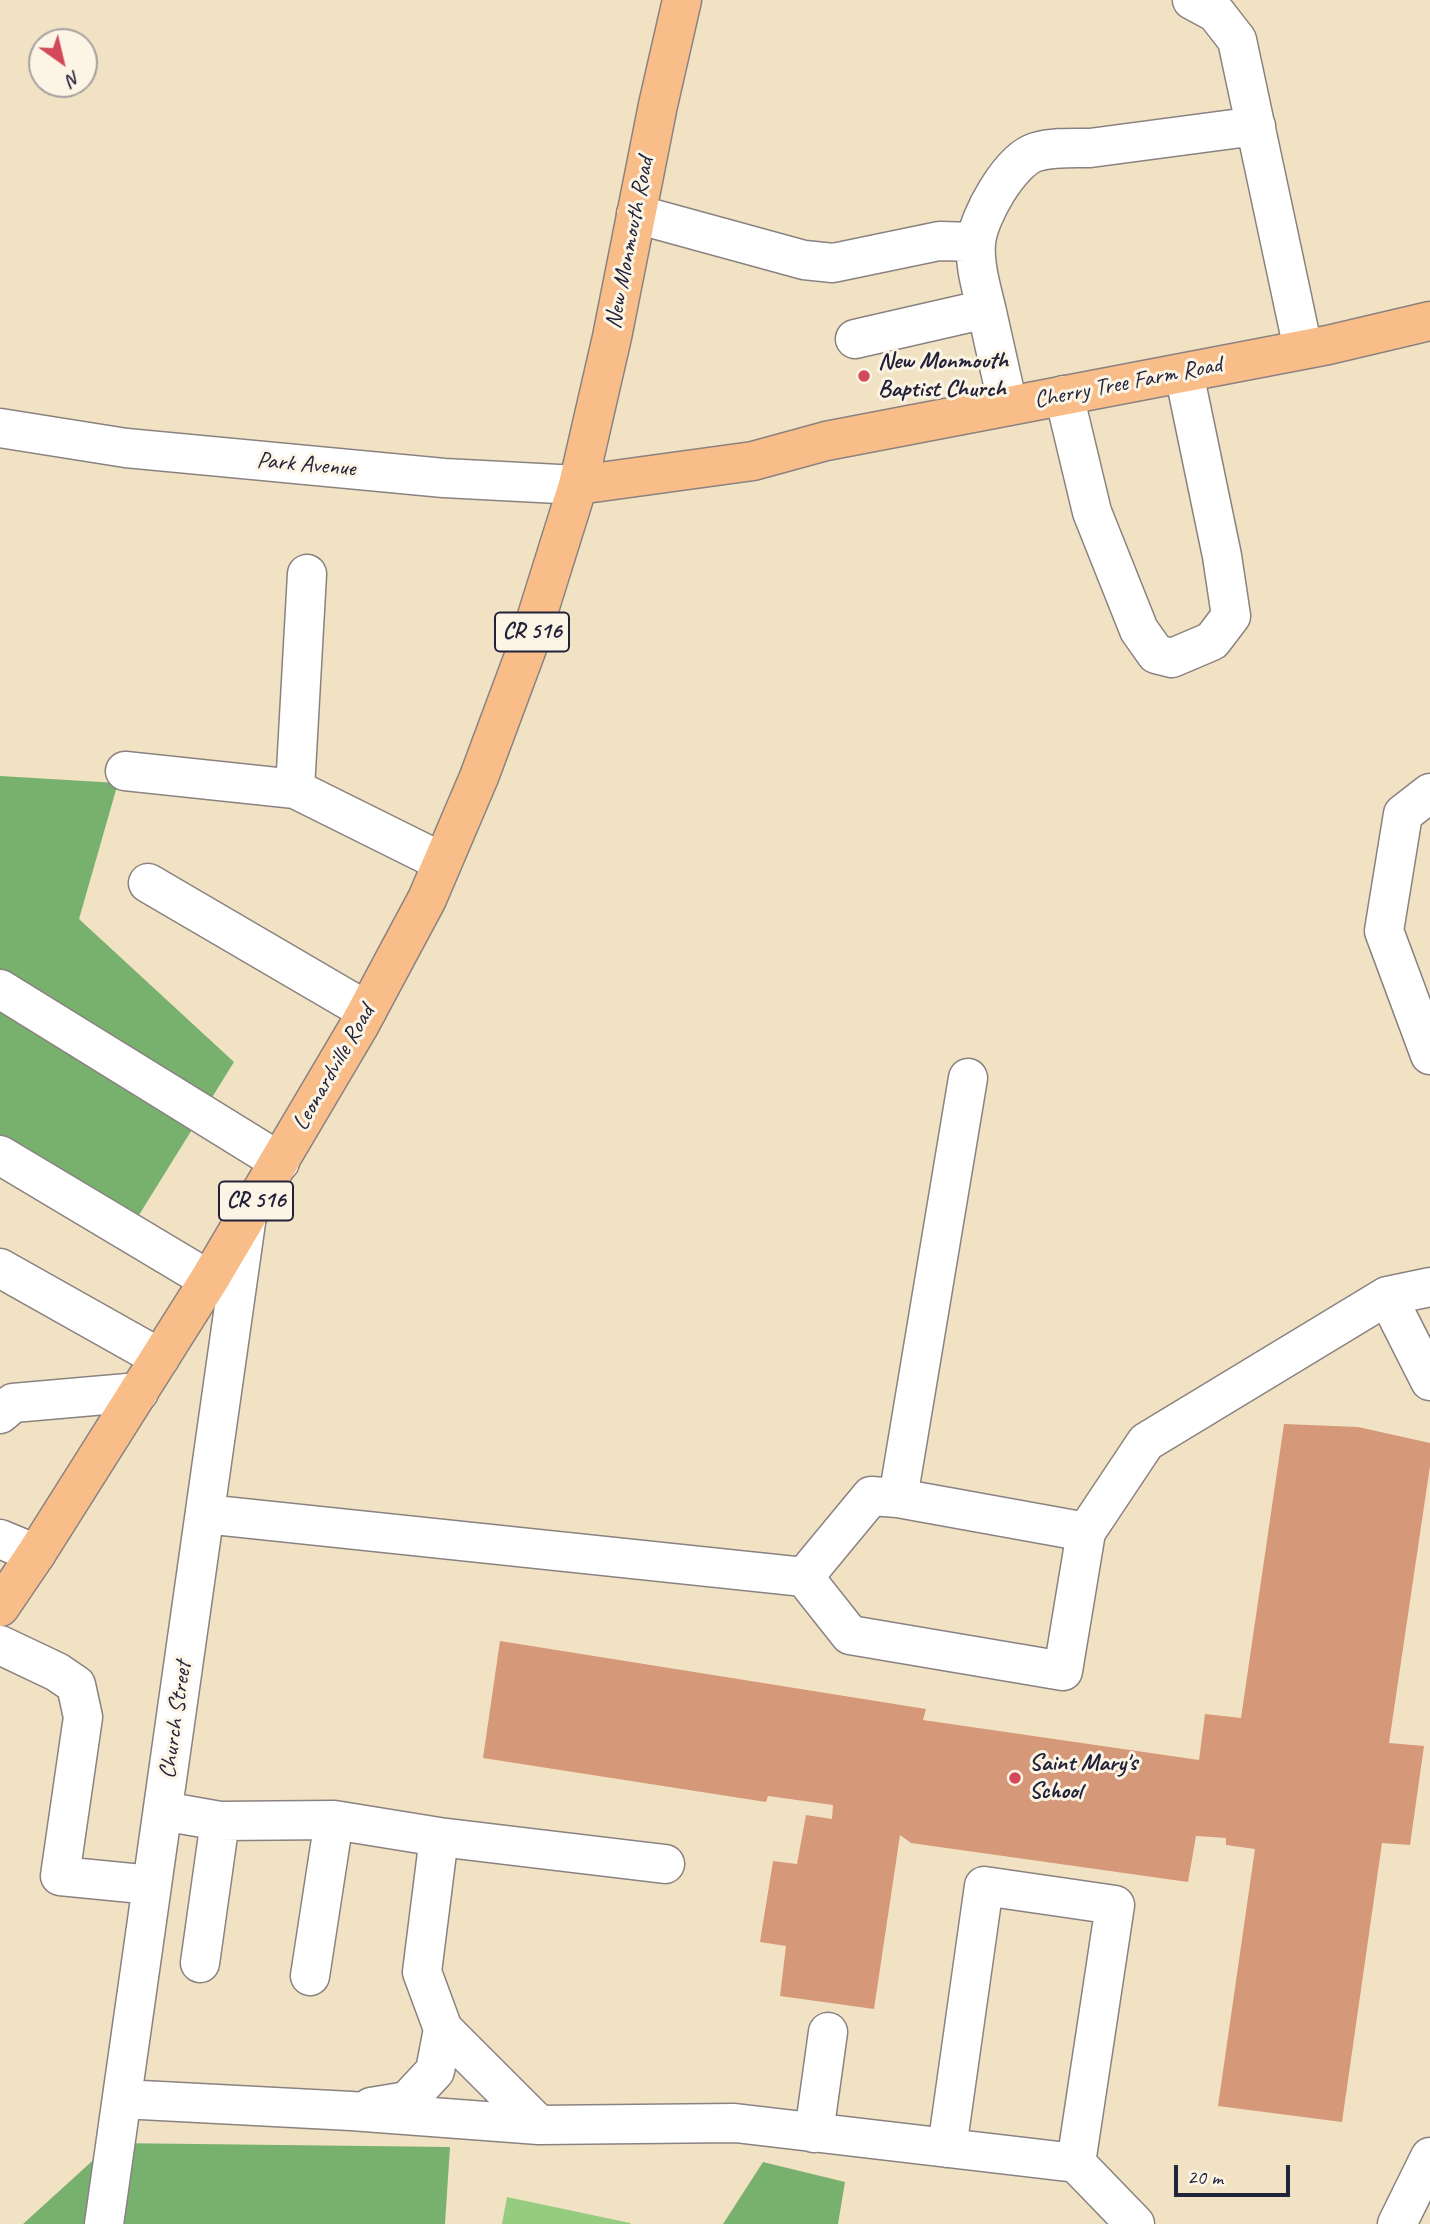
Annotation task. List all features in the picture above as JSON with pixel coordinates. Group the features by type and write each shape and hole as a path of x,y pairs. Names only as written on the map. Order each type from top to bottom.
{"main road":[{"name":"New Monmouth Road","path":"578,485 612,337 658,105 682,0"},
{"name":"Cherry Tree Farm Road","path":"578,485 753,461 826,442 1184,373 1430,321"},
{"name":"Leonardville Road","path":"0,1607 209,1280 367,1011 427,899 479,777 527,648 578,485"}],"street":[{"path":"1192,0 1216,13 1237,40 1303,349"},
{"path":"1008,406 979,279 976,242 988,209 1001,184 1016,165 1035,153 1064,148 1090,148 1256,126"},
{"path":"636,214 804,260 833,263 939,242 976,242"},
{"path":"855,339 986,309"},
{"path":"1064,396 1092,512 1139,630 1156,654 1172,658 1212,641 1231,616 1222,556 1184,373"},
{"name":"Park Avenue","path":"17,431 140,449 444,478 578,485"},
{"path":"295,789 307,574"},
{"path":"125,771 295,789 442,862"},
{"path":"1430,793 1403,814 1384,932 1430,1055"},
{"path":"148,883 367,1011"},
{"path":"0,989 280,1162"},
{"path":"898,1498 968,1078"},
{"path":"0,1155 209,1280"},
{"name":"Church Street","path":"104,2224 247,1215"},
{"path":"0,1268 160,1358"},
{"path":"205,1514 804,1577 850,1635 1063,1671 1086,1532 1146,1442 1387,1296 1430,1287"},
{"path":"1387,1296 1430,1381"},
{"path":"0,1414 13,1403 139,1392"},
{"path":"804,1577 871,1496 898,1498 1086,1532"},
{"path":"0,1539 36,1554"},
{"path":"0,1645 57,1672 76,1685 83,1717 60,1876 152,1885"},
{"path":"163,1811 220,1821 334,1820 665,1864"},
{"path":"310,1976 334,1820"},
{"path":"200,1963 220,1821"},
{"path":"439,1836 422,1972 443,2029 540,2125"},
{"path":"947,2148 984,1886 1115,1905 1076,2163"},
{"path":"351,2111 407,2101 435,2071 443,2029"},
{"path":"814,2133 828,2032"},
{"path":"122,2099 351,2111 540,2125 735,2123 1076,2163 1135,2224"},
{"path":"1397,2224 1430,2157"}],"green space":[{"path":"0,776 118,783 79,919 234,1062 134,1223 0,1142"},
{"path":"112,2143 450,2147 445,2224 23,2224"},
{"path":"763,2162 845,2182 838,2224 723,2224"},
{"path":"507,2197 630,2223 631,2224 502,2224"}],"building":[{"name":"Saint Mary's School","path":"1284,1424 1358,1427 1430,1443 1430,1466 1389,1743 1424,1746 1410,1845 1382,1843 1342,2122 1218,2106 1255,1849 1226,1845 1226,1838 1196,1836 1188,1882 911,1843 900,1835 874,2009 780,1996 786,1946 760,1942 773,1861 797,1864 806,1815 832,1819 833,1805 768,1796 766,1802 483,1758 500,1641 926,1709 923,1720 1199,1760 1205,1714 1241,1718"}],"place":[{"name":"New Monmouth Baptist Church","path":"864,376"},
{"name":"Saint Mary's School","path":"1015,1778"}]}
